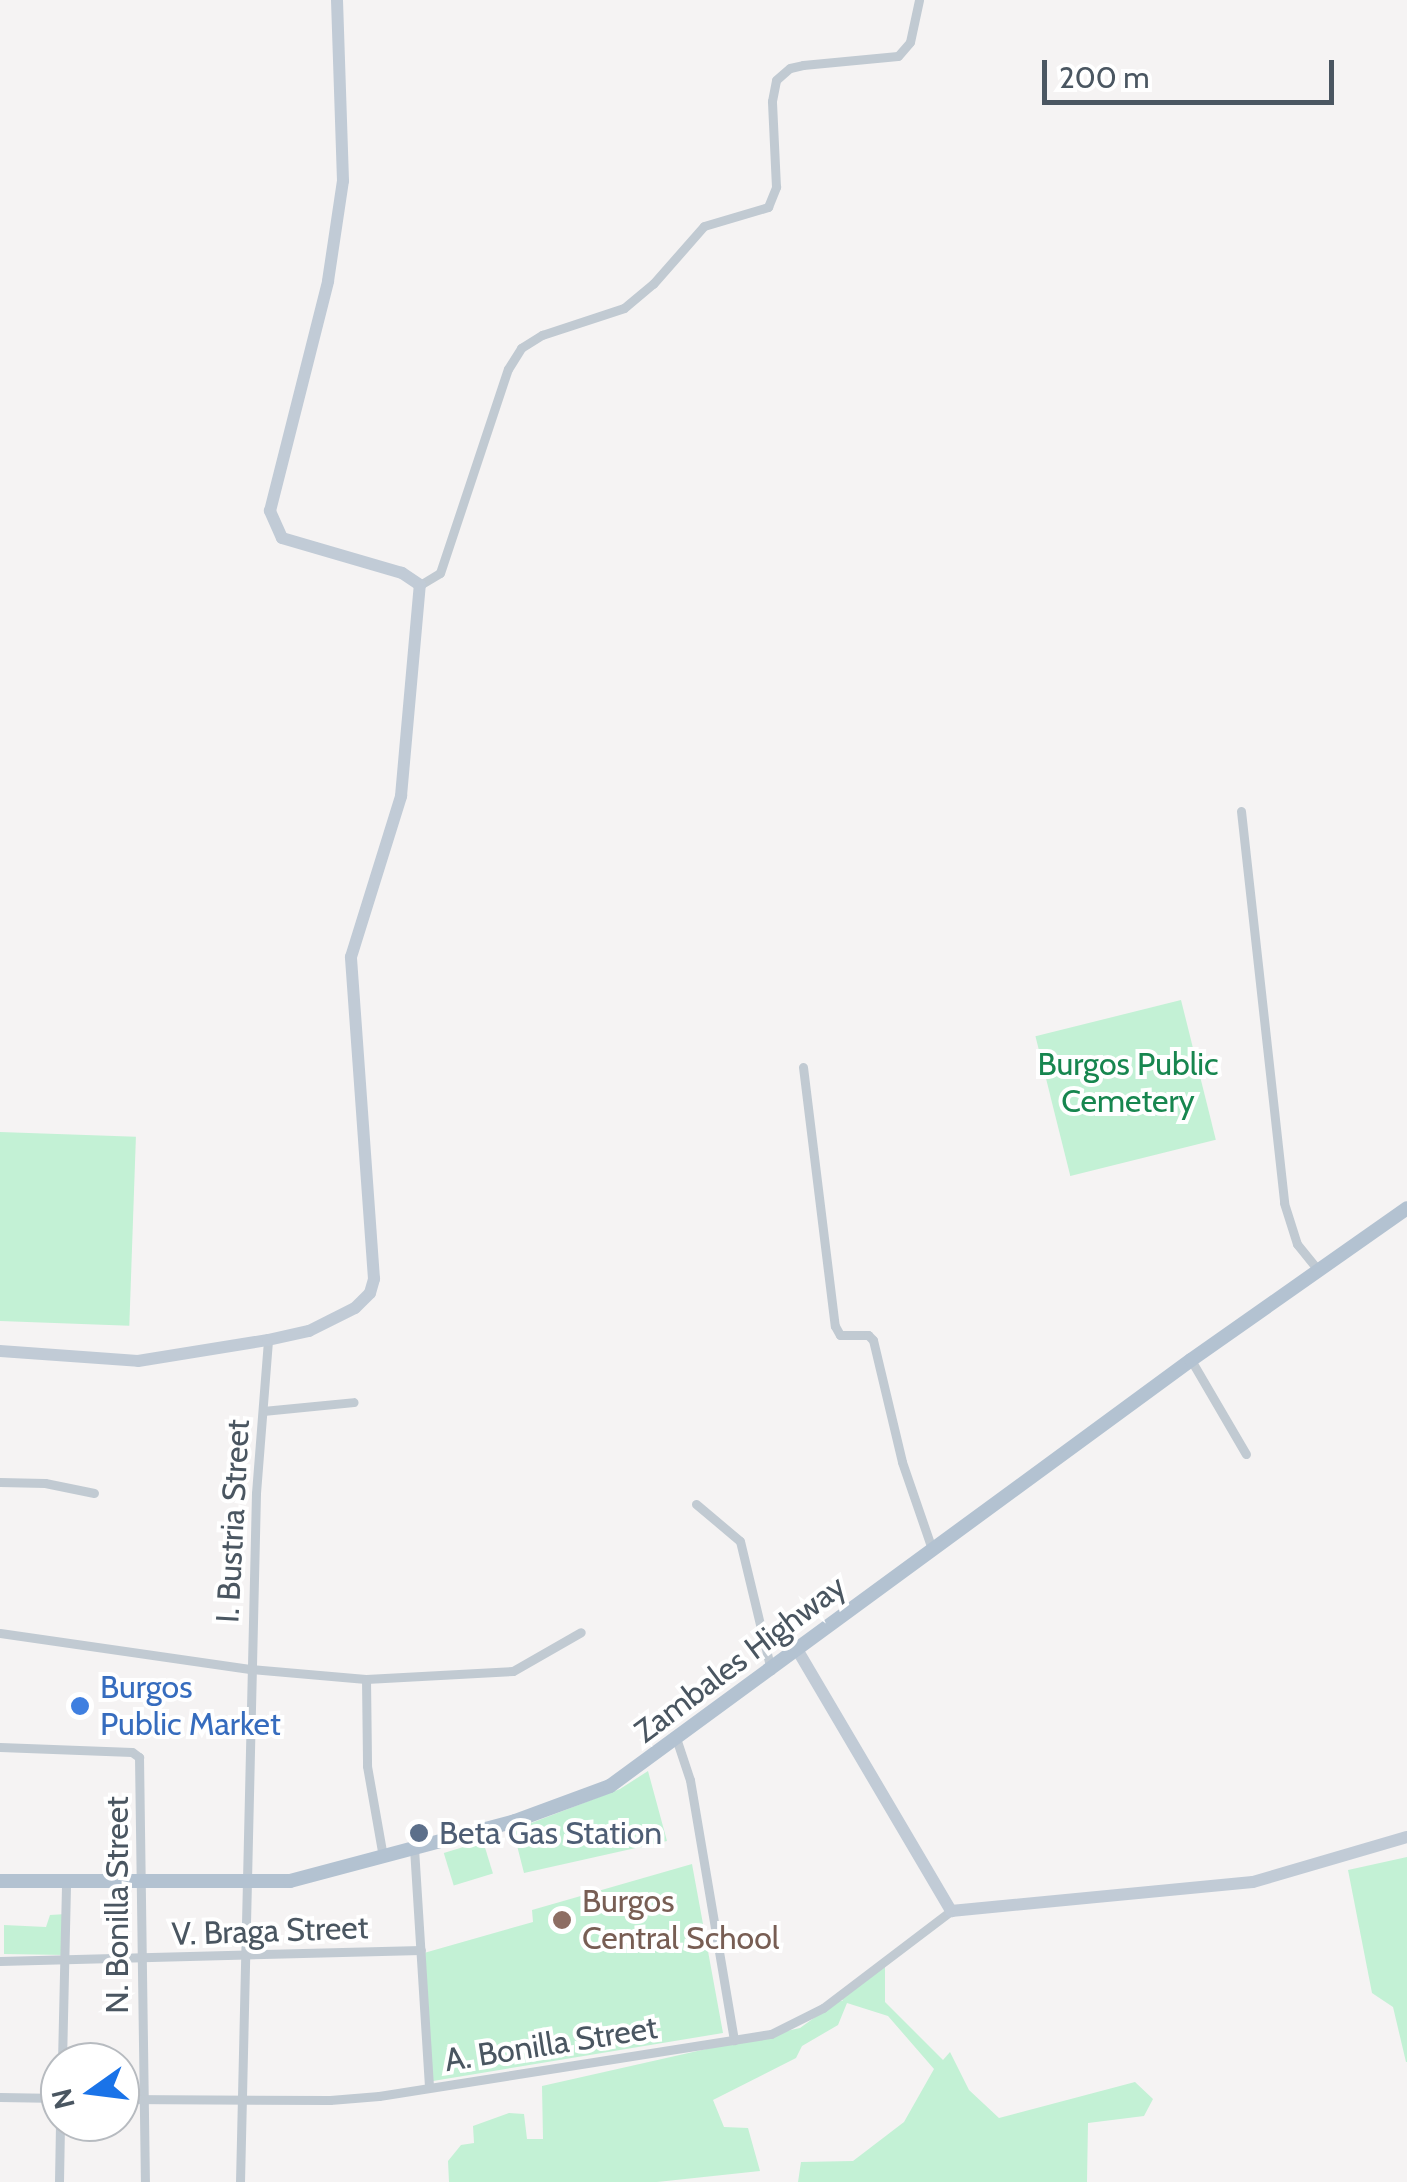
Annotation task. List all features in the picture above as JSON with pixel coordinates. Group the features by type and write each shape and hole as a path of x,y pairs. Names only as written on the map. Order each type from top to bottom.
{"main road":[{"name":"Zambales Highway","path":"0,1881 290,1881 564,1806 610,1786 677,1741 1317,1268 1407,1208"}],"street":[{"path":"337,0 344,181 328,281 271,520 282,538 402,574 420,585"},
{"path":"420,585 440,573 508,369 521,348 542,335 624,308 653,284 704,226 768,206 776,188 772,101 776,80 802,65 898,56 910,42 920,0"},
{"path":"0,1351 138,1362 310,1331 355,1308 370,1293 374,1279 351,958 401,796 420,585"},
{"path":"1241,810 1284,1203 1297,1244 1317,1268"},
{"path":"802,1067 835,1326 840,1335 868,1336 873,1340 912,1496 932,1549"},
{"name":"I. Bustria Street","path":"240,2182 250,1669 268,1340"},
{"path":"1191,1360 1246,1454"},
{"path":"263,1410 354,1402"},
{"path":"0,1482 45,1483 94,1492"},
{"path":"696,1504 740,1541 771,1670"},
{"path":"0,1632 250,1669 366,1678 512,1671 581,1632"},
{"path":"798,1651 951,1911 1253,1882 1407,1837"},
{"path":"366,1678 367,1766 383,1857"},
{"path":"677,1741 690,1780 734,2040"},
{"name":"N. Bonilla Street","path":"0,1747 132,1752 140,1762 144,2182"},
{"path":"414,1848 429,2088"},
{"path":"62,2042 66,1883"},
{"name":"A. Bonilla Street","path":"140,2100 330,2100 734,2040 802,2022 951,1911"},
{"name":"V. Braga Street","path":"0,1960 64,1962 421,1950"},
{"path":"0,2098 40,2098"},
{"path":"59,2182 60,2142"}],"green space":[{"name":"Burgos Public Cemetery","path":"1181,1000 1216,1140 1070,1176 1035,1036"},
{"path":"0,1132 136,1137 129,1326 0,1321"},
{"path":"648,1771 667,1841 524,1873 513,1830 620,1789"},
{"path":"483,1841 493,1874 454,1886 444,1853"},
{"path":"1407,1857 1406,2062 1393,2007 1372,1993 1348,1870"},
{"name":"Burgos Central School","path":"692,1864 723,2033 433,2081 424,1953 533,1922 532,1910"},
{"path":"66,1914 65,1955 4,1954 4,1925 46,1927 50,1915"},
{"path":"885,1963 885,2002 943,2060 950,2052 969,2090 999,2118 1135,2082 1153,2099 1144,2116 1088,2123 1087,2182 798,2182 801,2162 853,2161 904,2122 934,2069 888,2016 847,2003 838,2025 802,2046 796,2058 713,2100 724,2127 748,2128 760,2171 657,2182 449,2182 448,2161 461,2145 474,2143 473,2126 509,2113 524,2114 527,2139 543,2139 542,2086 800,2028 843,2001 841,1998"}],"place":[{"name":"Burgos Public Market","path":"80,1706"},
{"name":"Beta Gas Station","path":"419,1833"},
{"name":"Burgos Central School","path":"562,1920"}]}
